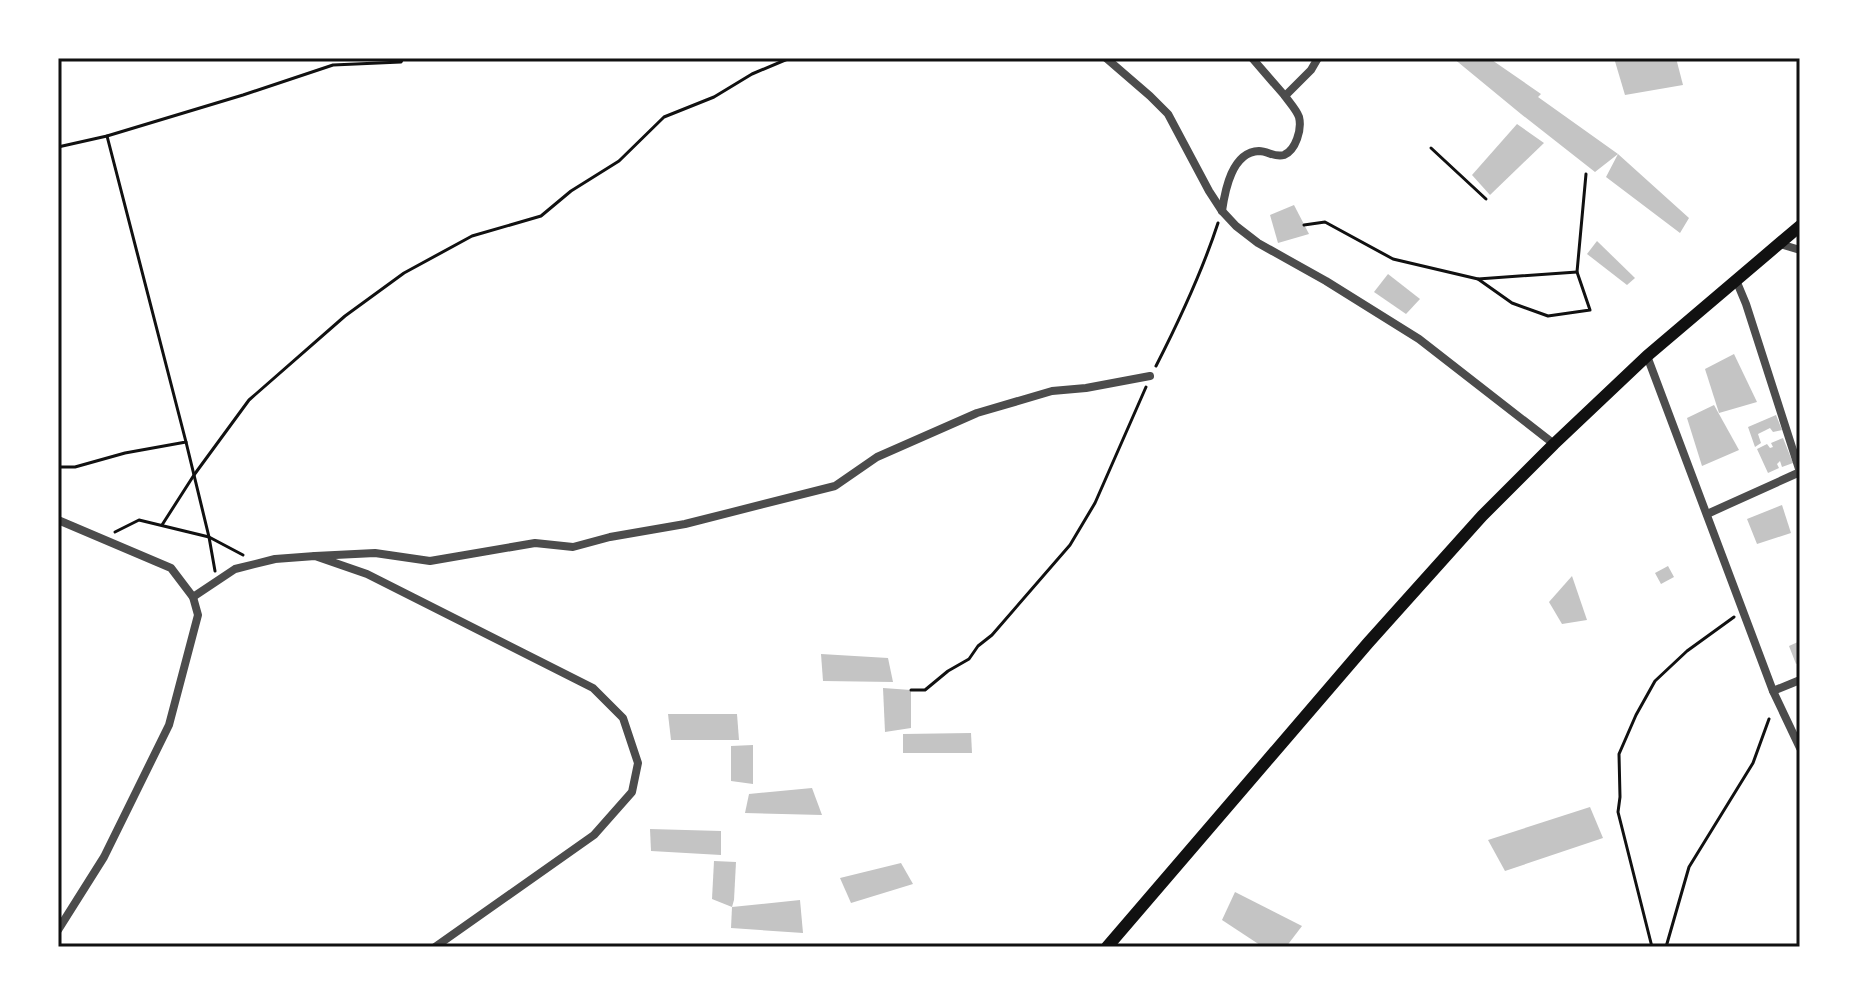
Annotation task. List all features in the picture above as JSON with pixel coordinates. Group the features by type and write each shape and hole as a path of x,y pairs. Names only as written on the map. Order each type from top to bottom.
{"main road":[{"path":"1107,947 1368,643 1482,516 1647,356 1800,226"}],"street":[{"path":"1106,58 1168,114 1209,191 1236,226 1258,243 1419,339 1554,444"},
{"path":"1222,211 1230,176 1241,160 1260,151 1283,155 1295,145 1298,114 1252,58"},
{"path":"1285,96 1311,70 1318,58"},
{"path":"1780,244 1800,250"},
{"path":"1707,514 1800,472 1736,280"},
{"path":"1647,356 1773,691 1800,748"},
{"path":"193,597 235,569 275,559 375,553 430,561 535,543 573,547 685,524 835,486 877,457 977,413 1052,391 1150,376"},
{"path":"58,520 171,568 193,597 198,615 169,725 104,857 58,930"},
{"path":"315,556 367,574 593,688 623,718 638,763 632,792 594,835 435,947"},
{"path":"1773,691 1800,680"}],"path":[{"path":"58,147 107,136 333,65 401,62 403,58"},
{"path":"162,525 249,400 345,316 404,273 472,236 541,216 571,191 619,161 664,117 714,97 752,74 790,58"},
{"path":"107,136 186,442 209,537 216,582"},
{"path":"1431,148 1486,199"},
{"path":"1478,279 1512,303 1548,316 1590,310 1577,272 1586,174"},
{"path":"911,690 925,690 969,659 1070,545 1095,503 1150,376 1194,287 1222,211"},
{"path":"1304,225 1325,222 1393,259 1478,279 1577,272"},
{"path":"58,467 75,467 125,453 186,442"},
{"path":"101,538 139,520 209,537 257,564"},
{"path":"1652,947 1618,812 1619,754 1655,681 1687,651 1743,610"},
{"path":"1666,947 1689,867 1753,763 1769,719"}],"building":[{"path":"1453,58 1489,58 1618,154 1595,172"},
{"path":"1614,58 1676,58 1683,85 1625,95"},
{"path":"1517,124 1544,143 1490,195 1472,175"},
{"path":"1618,154 1689,218 1680,233 1606,177"},
{"path":"1294,205 1309,234 1278,243 1270,215"},
{"path":"1597,241 1635,278 1627,285 1587,254"},
{"path":"1388,274 1420,299 1406,314 1374,292"},
{"path":"1734,354 1757,402 1719,413 1705,369"},
{"path":"1714,405 1739,450 1702,466 1687,418"},
{"path":"1776,415 1782,430 1773,432 1770,428 1758,434 1761,443 1755,447 1748,427"},
{"path":"1783,438 1793,463 1782,467 1780,461 1777,464 1779,468 1768,473 1757,449 1767,444 1773,447 1771,443"},
{"path":"1782,505 1791,533 1757,544 1747,519"},
{"path":"1668,566 1674,577 1661,584 1655,573"},
{"path":"1572,576 1587,620 1562,624 1549,602"},
{"path":"1800,641 1800,662 1796,664 1789,646"},
{"path":"821,654 888,658 893,682 823,681"},
{"path":"883,688 911,690 911,728 885,732"},
{"path":"668,714 737,714 739,740 671,740"},
{"path":"971,733 972,753 903,753 903,734"},
{"path":"753,745 753,784 731,781 731,746"},
{"path":"812,788 822,815 745,813 749,794"},
{"path":"1590,807 1603,838 1505,871 1488,840"},
{"path":"650,829 721,831 721,855 651,851"},
{"path":"714,861 736,862 732,907 712,899"},
{"path":"901,863 913,884 851,903 840,878"},
{"path":"1235,892 1302,926 1286,947 1263,947 1222,920"},
{"path":"800,900 803,933 731,928 732,907"}]}
